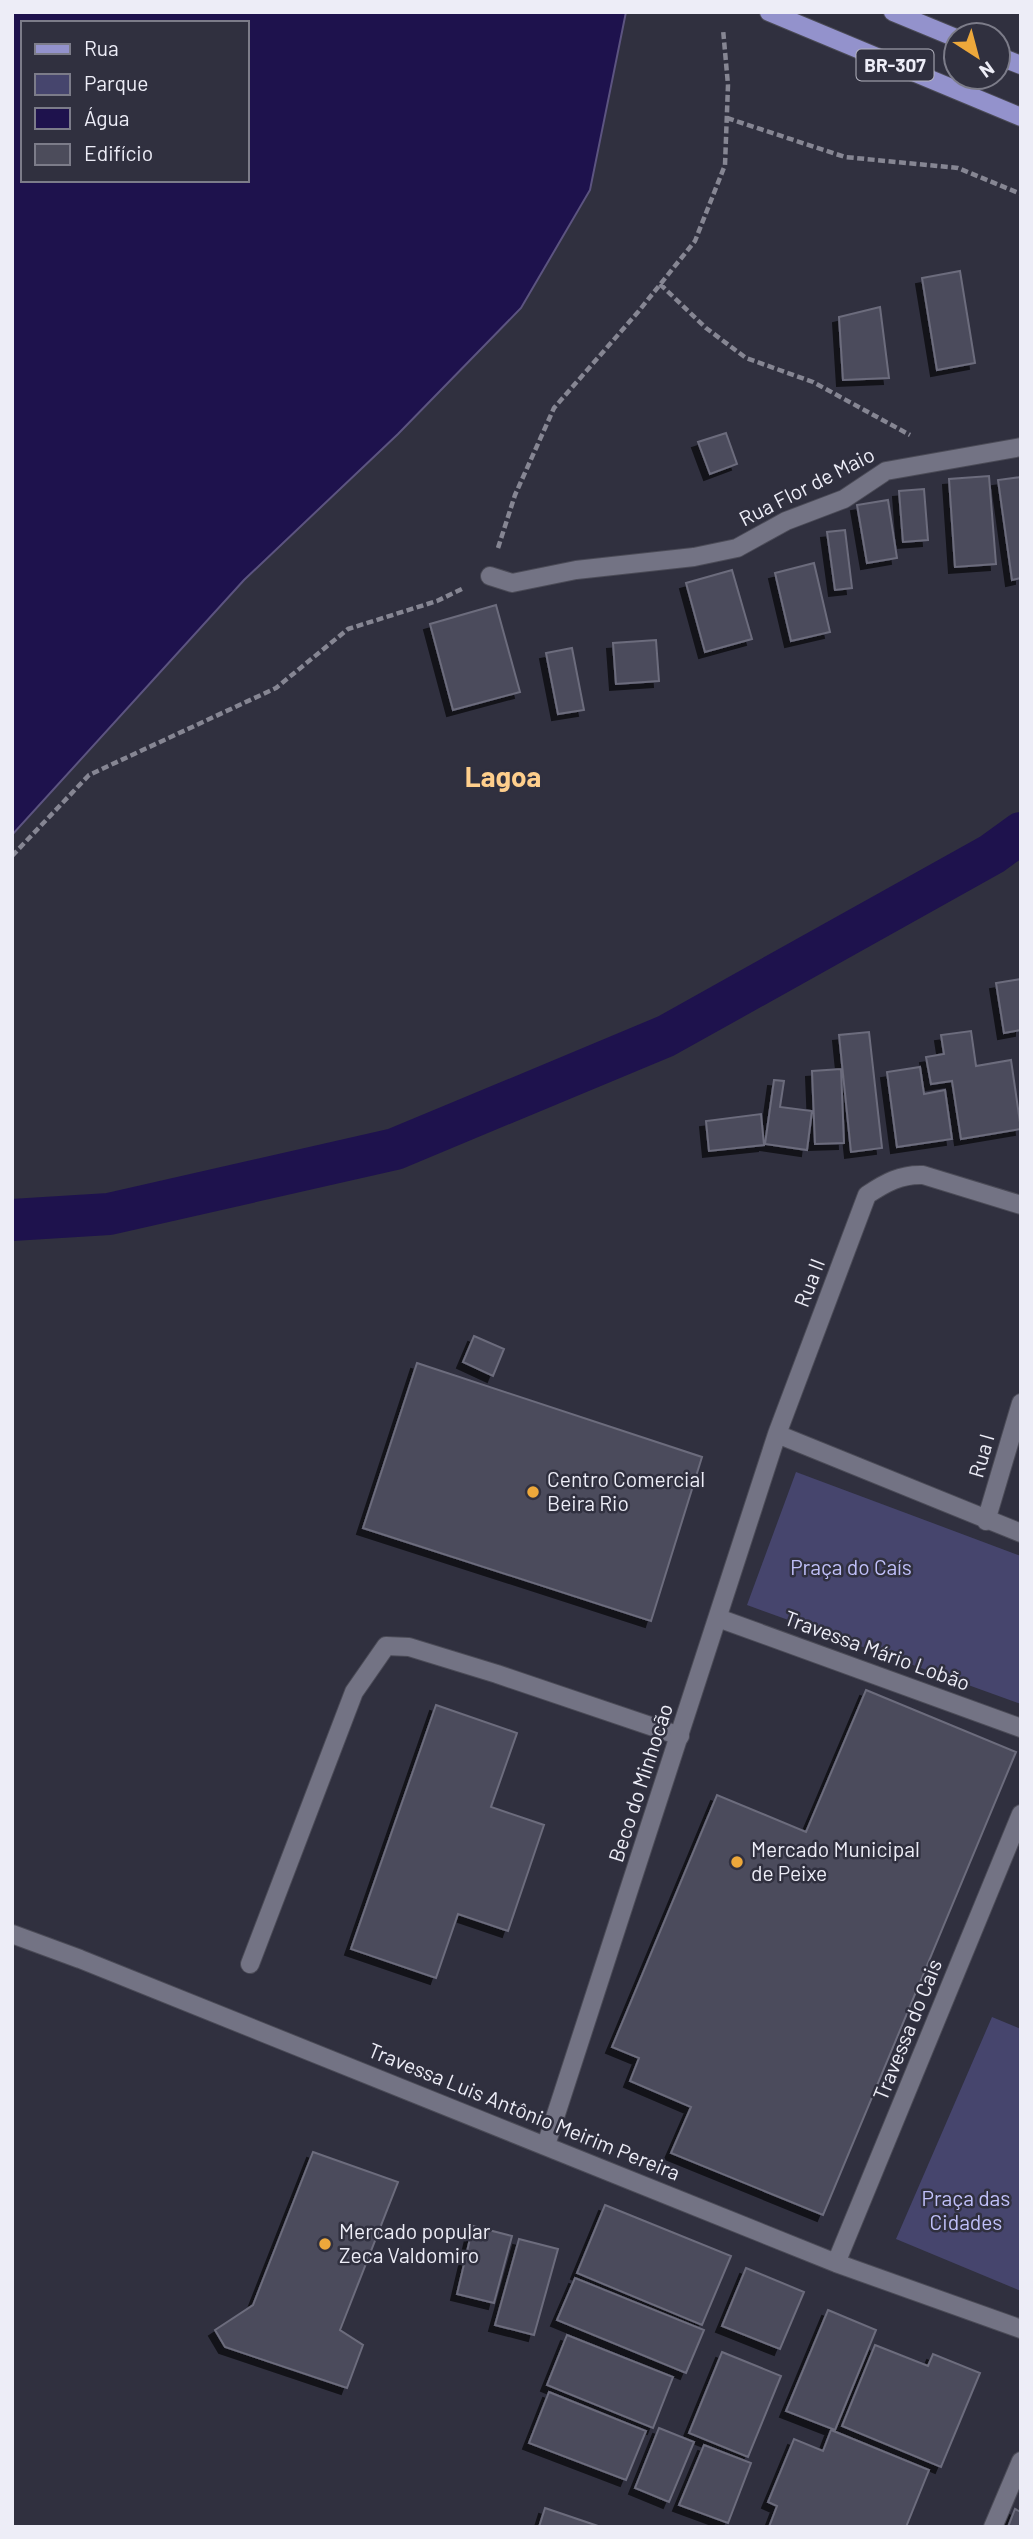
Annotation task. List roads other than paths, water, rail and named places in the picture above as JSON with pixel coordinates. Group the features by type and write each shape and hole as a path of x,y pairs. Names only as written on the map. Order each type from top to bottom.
{"main road":[{"name":"BR-307","path":"769,12 1021,117"},
{"name":"BR-307","path":"893,12 942,32"}],"street":[{"name":"Rua Flor de Maio","path":"490,576 512,583 576,570 694,557 737,548 786,521 844,499 886,471 1021,447"},
{"name":"Rua II","path":"777,1434 867,1195 889,1180 923,1175 1021,1205"},
{"name":"Rua I","path":"986,1521 1021,1403"},
{"path":"777,1434 1021,1533"},
{"name":"Beco do Minhocão","path":"546,2145 777,1434"},
{"name":"Travessa Mário Lobão","path":"718,1618 1021,1728"},
{"path":"250,1964 354,1692 386,1646 409,1647 447,1658 680,1736"},
{"name":"Travessa do Cais","path":"836,2263 1021,1814"},
{"name":"Travessa Luis Antônio Meirim Pereira","path":"12,1934 836,2263 1021,2329"},
{"path":"993,2527 1021,2461"}],"water":[{"path":"12,12 626,12 590,190 521,308 398,434 244,580 12,835"}],"waterway":[{"path":"12,1220 109,1214 395,1149 666,1036 992,854 1021,833"}],"place":[{"name":"Centro Comercial Beira Rio","path":"533,1492"},
{"name":"Mercado Municipal de Peixe","path":"737,1862"},
{"name":"Mercado popular Zeca Valdomiro","path":"325,2244"}],"district":[{"name":"Lagoa","path":"503,777"}],"park label":[{"name":"Praça do Caís","path":"851,1568"},
{"name":"Praça das Cidades","path":"966,2211"}]}
